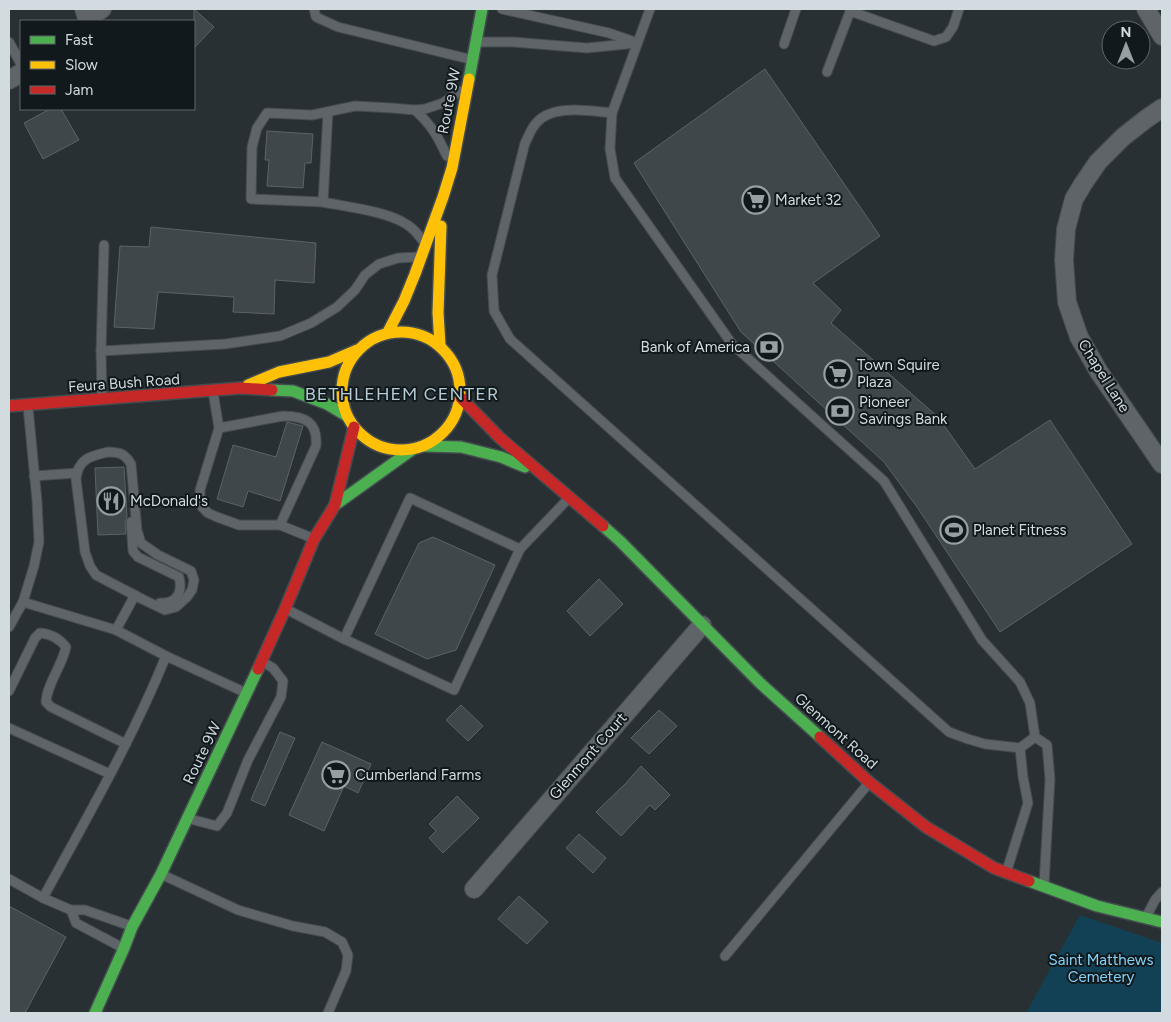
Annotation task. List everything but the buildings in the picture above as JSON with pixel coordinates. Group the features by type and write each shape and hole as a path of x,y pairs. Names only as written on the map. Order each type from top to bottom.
{"main road":[{"name":"Route 9W","path":"388,332 404,301 452,168 482,9"},
{"name":"Route 9W","path":"440,345 438,284 443,197"},
{"path":"407,331 424,335 440,345 453,360 460,379 461,398 456,414 448,428 437,439 418,448 396,450 380,446 366,439 354,427 347,416 342,399 342,382 347,365 357,350 371,339 388,332 407,331"},
{"name":"Feura Bush Road","path":"241,388 279,372 329,362 357,350"},
{"name":"Feura Bush Road","path":"9,406 241,388 293,391 327,404 347,416"},
{"name":"Glenmont Road","path":"461,398 500,438 620,541 760,683 869,782 926,827 994,868 1097,906 1162,922"},
{"name":"Route 9W","path":"95,1013 132,927 161,874 247,693 314,539 335,505 354,427"},
{"name":"Glenmont Road","path":"418,448 462,447 501,457 545,476"},
{"name":"Route 9W","path":"335,505 418,448"}],"street":[{"path":"84,16 102,9"},
{"path":"1146,9 1162,36"},
{"path":"9,80 20,74"},
{"name":"Chapel Lane","path":"1162,108 1122,137 1098,162 1083,184 1074,199 1066,229 1064,260 1067,302 1080,336 1099,372 1162,464"},
{"name":"Glenmont Court","path":"474,889 702,625"}],"lane":[{"path":"314,9 316,17 338,27 472,60"},
{"path":"502,9 609,33 637,43"},
{"path":"650,9 612,114 610,150 614,178 732,344 884,480 982,640 1020,682 1030,703 1034,737"},
{"path":"784,44 796,9"},
{"path":"827,72 850,10 934,41 946,37 953,28 959,9"},
{"path":"9,42 20,62"},
{"path":"476,42 513,42 587,48 637,43"},
{"path":"426,244 415,231 397,219 362,209 323,202 251,199 252,147 257,128 268,113 312,115 355,106 425,109 444,103 468,85"},
{"path":"415,110 434,130 452,168"},
{"path":"612,114 574,110 550,113 535,124 525,143 492,274 494,311 510,339 949,732 985,744 1020,748 1034,737"},
{"path":"323,202 328,112"},
{"path":"102,399 101,351 104,245"},
{"path":"101,351 225,344 280,336 311,323 337,306 355,290 365,275 379,264 398,258 421,256"},
{"path":"213,391 219,428 200,490 202,507 217,517 239,525 280,525 314,539"},
{"path":"9,627 23,602 39,542 27,404"},
{"path":"219,428 292,416 310,422 315,429 317,437 316,446 280,525"},
{"path":"108,452 117,452 126,457 131,464 137,530 141,542 158,555 191,571 194,580 192,590 176,607 165,610 96,574 84,552 76,479 77,469 87,458 108,452"},
{"path":"117,452 127,466 133,551 138,557 179,577 180,592 175,599 167,604 150,603"},
{"path":"34,476 77,474"},
{"path":"344,639 410,498 520,549"},
{"path":"285,609 344,639 454,690 520,549 569,498"},
{"path":"116,630 135,596"},
{"path":"23,602 116,630 166,656 247,693"},
{"path":"9,691 34,638 40,633 48,634 62,641 66,647 64,657 47,695 46,702 51,707 126,744"},
{"path":"43,898 126,744 166,656"},
{"path":"187,819 217,826 227,813 248,760 281,697 283,681 273,668 262,660"},
{"path":"9,728 110,774"},
{"path":"1034,737 1047,745 1050,779 1044,886"},
{"path":"1006,872 1028,804 1020,748"},
{"path":"725,956 869,782"},
{"path":"161,874 238,910 293,926 325,932 342,942 348,955 346,971 328,1013"},
{"path":"9,879 43,898 70,910 85,910 132,927"},
{"path":"1146,918 1155,900 1162,892"},
{"path":"70,910 76,923 124,948"}],"green space":[{"name":"Saint Matthews Cemetery","path":"1080,915 1162,943 1162,1013 1026,1013"}],"traffic: fast":[{"path":"469,79 482,9"},
{"path":"272,390 293,391 327,404 347,416"},
{"path":"423,446 461,447 501,457 525,467"},
{"path":"335,505 413,449"},
{"path":"603,526 760,683 820,737"},
{"path":"95,1013 132,927 161,874 258,669"},
{"path":"1029,881 1097,906 1162,922"}],"traffic: slow":[{"path":"388,332 404,301 443,197 452,168 469,79"},
{"path":"440,345 438,313 441,226"},
{"path":"401,332 424,336 443,349 456,368 460,391 456,414 443,433 424,446 401,450 378,446 359,433 346,414 342,391 346,368 359,349 378,336 401,332"},
{"path":"248,385 279,372 329,362 357,350"}],"traffic: jam":[{"path":"9,406 241,388 272,390"},
{"path":"461,398 500,438 603,526"},
{"path":"258,669 314,539 335,505 354,427"},
{"path":"820,737 869,782 926,827 994,868 1029,881"}],"place":[{"name":"Market 32","path":"756,200"},
{"name":"Bank of America","path":"769,347"},
{"name":"Town Squire Plaza","path":"838,374"},
{"name":"Pioneer Savings Bank","path":"840,411"},
{"name":"McDonald's","path":"111,501"},
{"name":"Planet Fitness","path":"954,530"},
{"name":"Cumberland Farms","path":"336,775"}],"district":[{"name":"BETHLEHEM CENTER","path":"402,394"}]}
